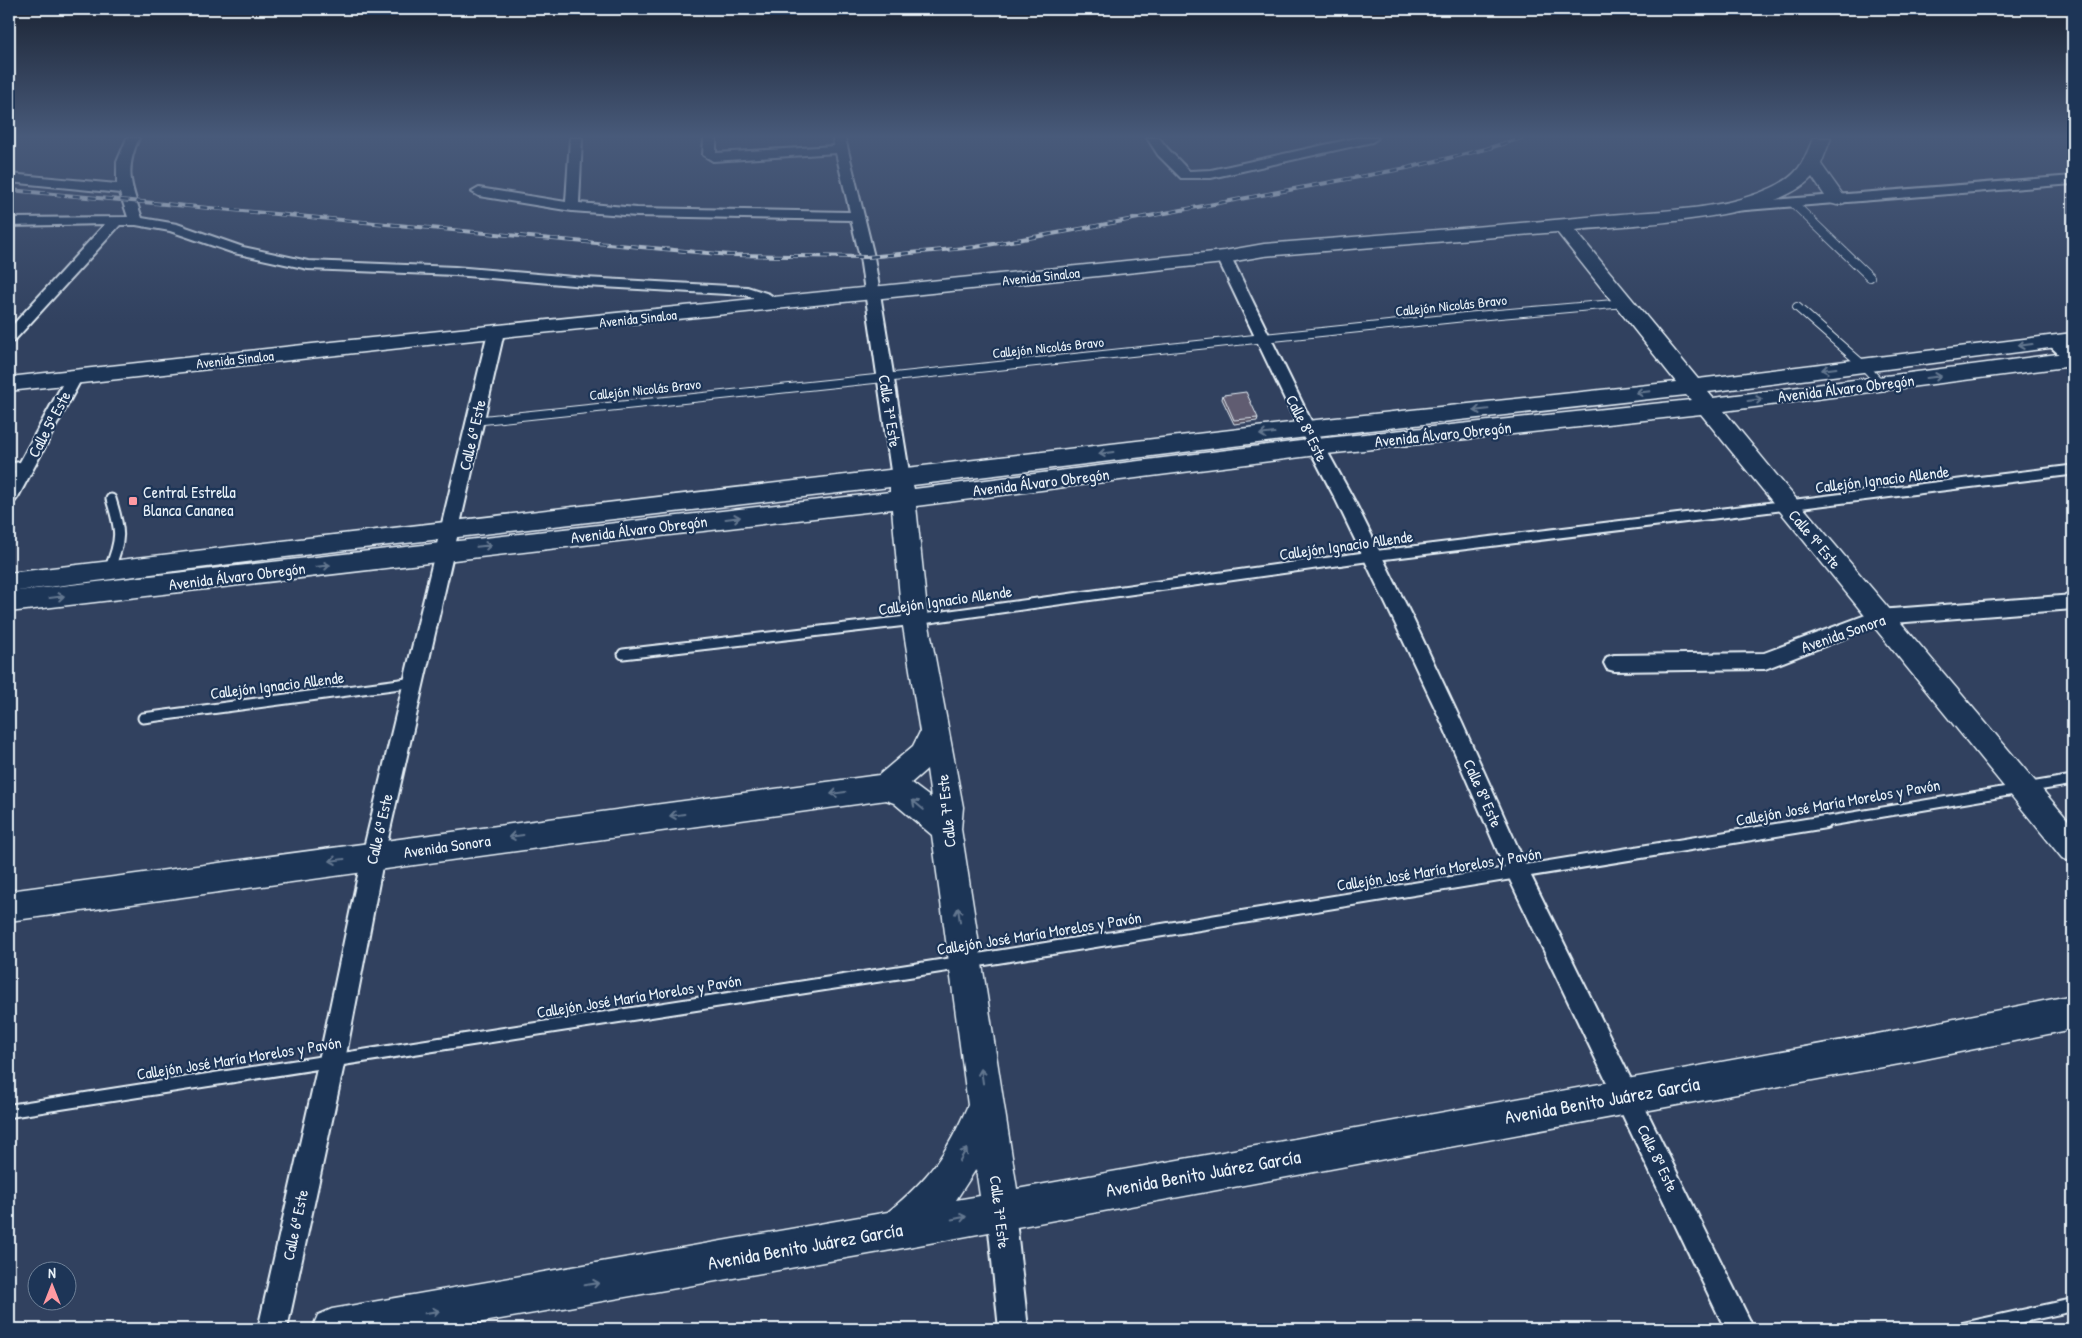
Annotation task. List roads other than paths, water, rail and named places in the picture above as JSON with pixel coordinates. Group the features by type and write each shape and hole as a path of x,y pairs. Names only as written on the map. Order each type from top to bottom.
{"street":[{"path":"129,200 136,222"},
{"path":"531,200 572,207 637,212 857,216"},
{"path":"572,200 572,207"},
{"name":"Calle 7ª Este","path":"854,200 874,294 884,377 902,489 915,620 948,807 946,828 1001,1211 1014,1329"},
{"path":"1734,207 1755,200"},
{"name":"Avenida Sinaloa","path":"9,384 1224,257 1264,250 1562,226 1734,207 1816,200"},
{"path":"9,338 116,221"},
{"path":"9,222 136,222 172,227 205,236 239,250 308,266 455,271 585,282 738,290 764,297 776,304"},
{"name":"Calle 9ª Este","path":"1562,226 1879,617 2073,848"},
{"name":"Calle 8ª Este","path":"1224,257 1372,556 1448,714 1518,872 1628,1095 1740,1329"},
{"name":"Calle 6ª Este","path":"272,1329 332,1060 373,856 496,332"},
{"path":"2063,340 2073,359"},
{"name":"Avenida Álvaro Obregón","path":"9,582 153,564 448,540 902,489 1312,438 1691,387 2063,340"},
{"name":"Avenida Álvaro Obregón","path":"1312,438 1707,406 2073,359"},
{"name":"Calle 5ª Este","path":"9,497 75,376"},
{"name":"Avenida Álvaro Obregón","path":"9,602 137,588 448,540"},
{"path":"137,588 153,564"},
{"name":"Avenida Sonora","path":"1614,663 1765,661 1879,617 2073,602"},
{"path":"934,734 923,755 886,786 905,794 946,828"},
{"name":"Avenida Sonora","path":"9,906 886,786"},
{"name":"Avenida Benito Juárez García","path":"332,1329 897,1230 1910,1045 2073,1012"},
{"path":"897,1230 924,1207 950,1177 967,1150 986,1105"}],"lane":[{"path":"1793,202 1870,277"},
{"name":"Callejón Nicolás Bravo","path":"474,421 884,377 1264,340 1465,317 1625,303"},
{"path":"1797,308 1863,365 1881,384"},
{"path":"9,468 26,466"},
{"name":"Callejón Ignacio Allende","path":"623,654 915,620 1372,556 2073,470"},
{"path":"109,570 120,543 121,533 111,499"},
{"name":"Callejón Ignacio Allende","path":"143,718 415,682"},
{"name":"Callejón José María Morelos y Pavón","path":"9,1111 966,962 2073,780"},
{"path":"1963,1329 2073,1305"}],"railway":[{"path":"125,200 730,255 867,257 976,247 1233,200"}],"place":[{"name":"Central Estrella Blanca Cananea","path":"133,501"}]}
